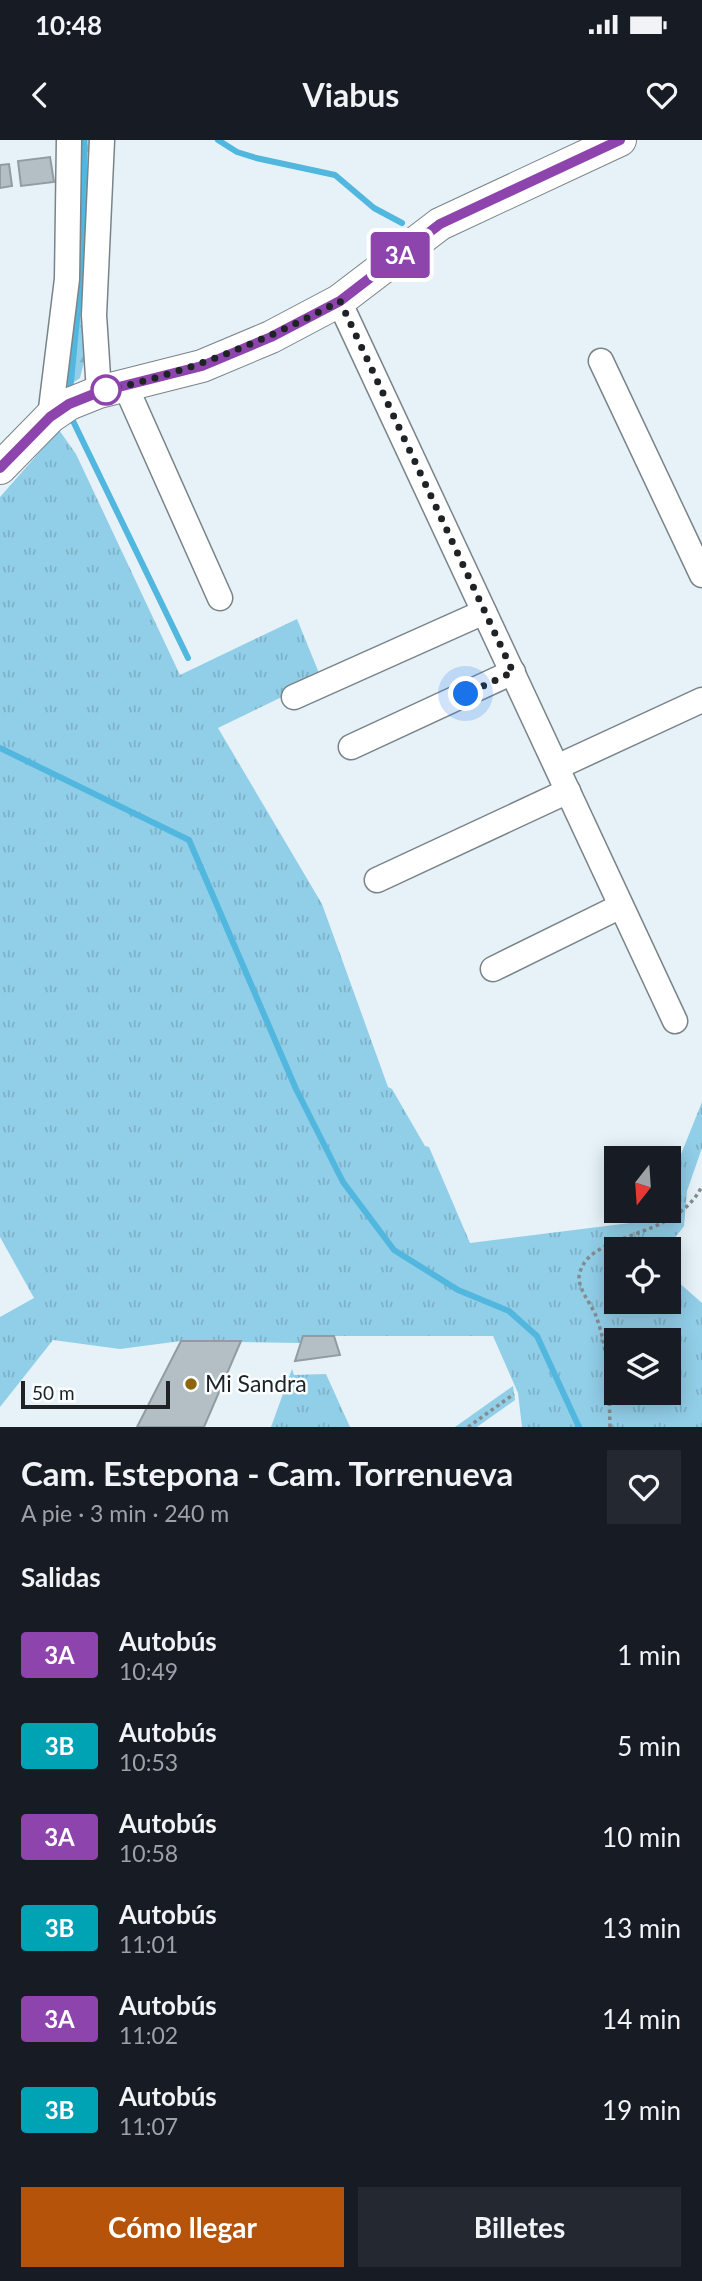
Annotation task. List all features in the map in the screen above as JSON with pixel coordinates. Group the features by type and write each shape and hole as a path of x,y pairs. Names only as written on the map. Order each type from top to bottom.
{"main road":[{"path":"0,468 82,401 202,366 271,337 340,301 440,224 620,140"}],"street":[{"path":"69,140 85,230 94,315 82,401"},
{"path":"102,140 52,386 82,401 220,598"},
{"path":"340,301 675,1021"},
{"path":"601,361 702,575"},
{"path":"294,696 484,612"},
{"path":"351,747 513,672"},
{"path":"557,767 702,700"},
{"path":"377,880 568,791"},
{"path":"493,969 621,906"}],"path":[{"path":"610,1427 606,1354 596,1315 580,1283 582,1264 591,1255 617,1240 679,1216 692,1204 702,1186"},
{"path":"468,1427 514,1395"}],"green space":[{"path":"77,140 94,140 93,224 78,224"},
{"path":"77,236 94,236 85,358 80,378 58,393"},
{"path":"59,430 76,454 180,675 297,619 321,678 218,728 322,904 388,1087 392,1089 425,1146 429,1147 470,1243 630,1223 681,1223 681,1154 702,1102 702,1148 687,1191 684,1226 675,1237 604,1237 604,1314 681,1314 681,1285 702,1303 702,1427 522,1427 518,1393 493,1336 304,1336 300,1343 181,1341 120,1349 53,1340 0,1407 0,1317 34,1298 0,1237 0,497"},
{"path":"292,1369 294,1375 326,1374 350,1427 271,1427"},
{"path":"513,1386 515,1400 477,1427 455,1427"}],"building":[{"path":"50,157 54,182 21,186 18,161"},
{"path":"9,164 12,186 0,188 0,165"},
{"path":"303,1336 334,1336 340,1355 295,1361"},
{"name":"Mi Sandra","path":"181,1341 241,1341 204,1427 137,1427"}],"waterway":[{"path":"70,392 84,246 84,140"},
{"path":"218,140 237,152 256,158 335,175 374,208 402,223"},
{"path":"72,413 73,421 188,658"},
{"path":"0,748 189,840 296,1089 343,1182 394,1250 458,1290 509,1311 537,1336 579,1427"}],"bus line":[{"name":"3A","path":"0,468 50,417 69,404 99,392 202,366 271,337 340,301 440,224 620,140"}],"place":[{"name":"Mi Sandra","path":"191,1384"}],"route":[{"path":"106,390 202,366 271,337 340,301 513,672 466,694"}]}
